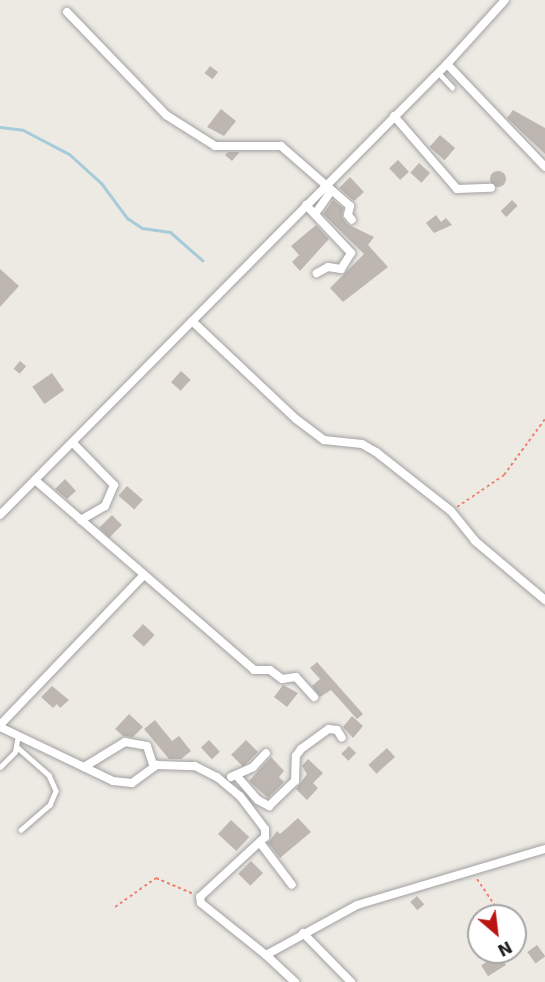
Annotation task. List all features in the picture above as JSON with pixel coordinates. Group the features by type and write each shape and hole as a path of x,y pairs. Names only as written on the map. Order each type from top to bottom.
{"street":[{"path":"0,515 306,204 329,187 505,0"},
{"path":"67,12 166,115 199,139 215,146 281,146 350,206 348,215 352,220"},
{"path":"447,64 545,167"},
{"path":"394,116 457,189 491,188"},
{"path":"315,214 329,187"},
{"path":"306,204 351,253 341,269 328,267 317,273"},
{"path":"192,321 296,419 324,440 362,444 376,452 451,511 475,541 545,600"},
{"path":"73,442 114,485 105,506 81,520"},
{"path":"35,480 254,670 270,670 282,680 296,677 314,698"},
{"path":"144,575 0,726 127,785 154,766 195,766 223,781 265,829 261,844 200,897 201,903 266,955 295,982"},
{"path":"236,775 258,800 269,806 295,781 296,756 301,749 329,729 337,730 342,738"},
{"path":"84,767 125,742 147,746 154,766"},
{"path":"223,781 253,767 266,753"},
{"path":"261,844 292,885"},
{"path":"266,955 357,905 471,873 545,849"},
{"path":"303,933 351,982"}],"lane":[{"path":"438,72 452,87"},
{"path":"0,767 17,747 18,735"},
{"path":"17,747 49,775 56,791 50,805 21,830"}],"path":[{"path":"451,511 504,476 545,419"},
{"path":"471,873 496,904"},
{"path":"114,907 156,878 200,897"}],"building":[{"path":"210,66 218,72 213,79 205,73"},
{"path":"221,109 236,121 224,136 207,127"},
{"path":"513,110 545,128 545,154 507,118"},
{"path":"440,135 455,148 445,160 430,147"},
{"path":"228,152 239,153 232,161 225,155"},
{"path":"398,160 409,172 400,180 389,168"},
{"path":"419,163 430,173 421,183 410,173"},
{"path":"498,171 506,179 498,187 490,179"},
{"path":"350,177 364,192 354,201 339,188"},
{"path":"333,200 343,208 342,217 347,224 374,237 368,245 388,267 343,302 330,288 364,254 323,214"},
{"path":"512,200 518,206 506,217 501,211"},
{"path":"436,215 441,222 446,218 452,225 434,233 426,223"},
{"path":"316,225 329,239 300,271 292,262 299,255 291,246"},
{"path":"0,269 19,286 0,307"},
{"path":"20,361 26,366 20,374 14,369"},
{"path":"181,371 191,380 181,391 171,382"},
{"path":"52,373 64,390 44,404 32,387"},
{"path":"65,479 76,491 67,499 55,489"},
{"path":"127,486 143,500 134,510 118,496"},
{"path":"112,515 122,525 109,538 99,528"},
{"path":"143,624 155,635 144,647 132,636"},
{"path":"317,662 363,714 357,719 331,690 320,697 312,686 320,679 310,668"},
{"path":"283,685 298,693 287,707 274,697"},
{"path":"52,686 69,700 60,708 57,704 53,708 41,697"},
{"path":"129,714 143,727 133,737 123,736 115,729"},
{"path":"352,716 363,726 353,738 343,727"},
{"path":"155,720 172,741 179,736 191,751 181,759 169,759 144,729"},
{"path":"209,740 220,752 212,759 201,748"},
{"path":"246,740 258,752 243,767 231,755"},
{"path":"349,746 356,753 348,761 341,754"},
{"path":"387,748 395,757 376,774 368,765"},
{"path":"271,757 284,771 279,777 284,782 268,798 249,781"},
{"path":"308,759 323,773 313,783 318,788 307,800 296,789 307,774 302,766"},
{"path":"298,818 311,832 280,858 268,843 277,831 280,834"},
{"path":"231,820 249,837 236,851 218,834"},
{"path":"251,861 263,873 250,886 238,874"},
{"path":"417,896 424,904 417,910 410,902"},
{"path":"537,945 545,956 536,963 527,952"},
{"path":"505,964 506,965 488,976 481,965"}],"waterway":[{"path":"0,127 23,130 69,154 101,183 127,218 142,228 170,232 202,260"}]}
